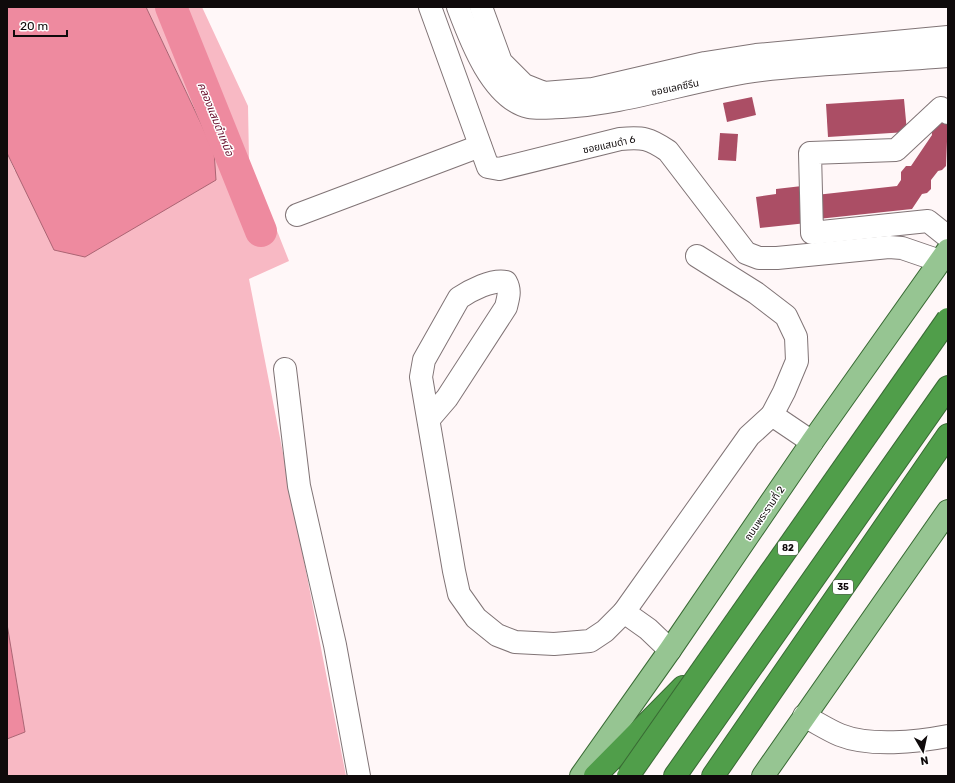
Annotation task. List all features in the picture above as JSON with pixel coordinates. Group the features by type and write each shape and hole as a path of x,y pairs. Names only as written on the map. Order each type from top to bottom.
{"highway":[{"name":"82","path":"629,776 948,319"},
{"path":"629,776 948,324"},
{"path":"675,776 948,387"},
{"name":"35","path":"713,776 948,435"},
{"path":"595,776 713,656"},
{"path":"732,776 767,698"}],"main road":[{"name":"ถนนพระรามที่ 2","path":"581,776 670,650 812,442 944,256"},
{"path":"763,776 948,511"}],"street":[{"name":"ซอยแสมดำ 6","path":"430,7 488,167 499,169 620,139 639,137 653,140 668,151 746,253 759,258 777,258 888,247 902,248 944,256"},
{"name":"ซอยเลคซีรีน","path":"458,7 512,75 524,85 544,93 592,88 705,63 758,63 948,56"},
{"name":"ซอยเลคซีรีน","path":"480,36 481,7"},
{"name":"ซอยเลคซีรีน","path":"758,63 948,37"},
{"path":"948,113 941,108 896,150 810,153 812,233 928,221 948,237"},
{"path":"297,215 480,146"},
{"path":"429,419 446,398 506,307 509,296 509,288 506,282 499,280 458,298 424,360 421,369 438,480 459,594 476,618 497,636 515,642 554,644 590,641 605,631 624,612 749,436 772,415 797,361 796,337 786,316 756,293 697,256"},
{"path":"285,369 299,486 335,645 359,776"},
{"path":"772,415 812,442"},
{"path":"624,612 648,629 670,650"},
{"path":"804,716 841,735 863,740 926,740 948,736"}],"shaded area":[{"path":"7,7 146,7 214,151 216,180 85,257 54,250 7,153"},
{"path":"146,7 202,7 248,106 249,160 289,261 249,279 346,776 7,776 7,739 25,732 7,624 7,153 15,171 214,150"},
{"path":"7,624 25,732 7,739"}],"building":[{"path":"752,97 756,115 727,122 723,103"},
{"path":"904,99 907,132 828,137 826,104"},
{"path":"948,117 946,166 942,170 938,171 931,180 931,189 927,193 922,194 912,209 818,219 816,195 897,186 901,180 901,172 906,166 911,166 932,135 931,127"},
{"path":"720,133 738,134 736,161 718,160"},
{"path":"802,186 807,223 760,228 756,197 776,194 776,189"}],"waterway":[{"name":"คลองแสมดำเหนือ","path":"171,7 261,231"}]}
